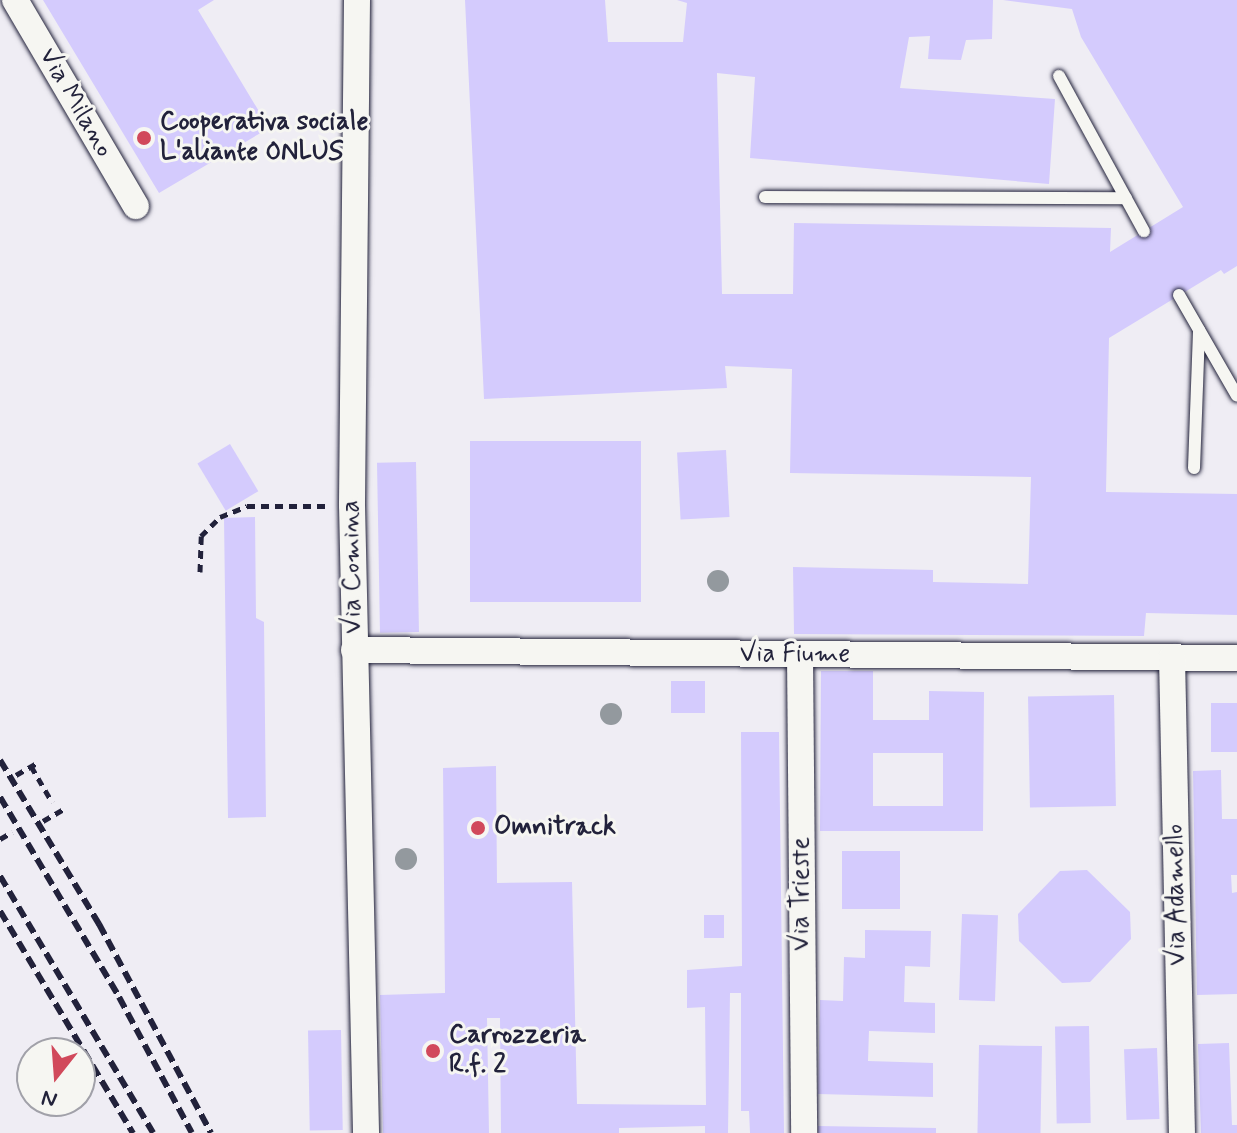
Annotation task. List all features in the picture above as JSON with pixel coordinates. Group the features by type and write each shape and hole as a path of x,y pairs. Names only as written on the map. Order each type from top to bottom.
{"street":[{"name":"Via Milano","path":"15,0 136,206"},
{"name":"Via Comina","path":"357,0 352,505 366,1133"},
{"name":"Via Fiume","path":"354,650 1237,658"},
{"name":"Via Trieste","path":"800,655 804,1133"},
{"name":"Via Adamello","path":"1172,657 1182,1133"}],"lane":[{"path":"1059,76 1144,231"},
{"path":"765,197 1126,198"},
{"path":"1179,295 1237,396"},
{"path":"1194,468 1199,330"}],"path":[{"path":"200,572 205,528 238,508 352,505"},
{"path":"16,775 34,765 52,802"},
{"path":"43,821 61,811 63,819"},
{"path":"2,841 12,832"}],"building":[{"path":"43,0 214,0 198,10 269,128 159,193"},
{"path":"465,0 605,0 608,42 683,42 687,3 677,0 993,0 992,39 966,40 961,60 928,59 930,36 909,37 900,88 1055,99 1049,184 750,158 755,77 717,73 722,294 793,294 794,223 1111,228 1110,252 1183,207 1081,37 1072,9 1003,0 1237,0 1237,266 1224,274 1221,270 1109,338 1106,492 1237,494 1237,615 1146,613 1144,636 794,634 793,567 933,570 933,582 1028,584 1031,477 790,473 792,369 725,366 727,388 484,399"},
{"path":"470,441 641,441 641,602 470,602"},
{"path":"230,444 258,491 226,511 197,464"},
{"path":"726,450 730,517 681,519 677,453"},
{"path":"416,462 419,632 380,633 377,463"},
{"path":"255,517 256,618 264,622 266,817 228,818 224,518"},
{"path":"821,671 873,671 873,720 929,720 929,691 984,692 983,831 820,831","holes":["873,753 943,753 943,806 873,806"]},
{"path":"671,681 705,681 705,713 671,713"},
{"path":"1114,695 1116,806 1030,807 1028,697"},
{"path":"1211,703 1237,703 1237,752 1211,752"},
{"path":"741,732 779,732 784,1133 750,1133 749,1111 741,1111 741,993 730,993 728,1133 705,1133 705,1126 619,1128 619,1133 501,1133 500,1018 487,1018 489,1133 383,1133 380,995 445,993 443,768 496,766 497,883 572,882 577,1104 706,1105 705,1007 687,1008 687,970 742,966"},
{"path":"1221,770 1222,819 1237,819 1237,875 1231,875 1232,893 1237,892 1237,994 1197,995 1193,771"},
{"path":"842,851 900,851 900,909 842,909"},
{"path":"1087,870 1130,912 1131,939 1090,982 1062,983 1019,941 1018,914 1060,871"},
{"path":"962,914 998,915 995,1001 959,1000"},
{"path":"704,915 724,915 724,938 704,938"},
{"path":"865,930 931,931 930,967 905,966 904,1002 935,1003 935,1033 869,1031 868,1061 933,1063 933,1097 818,1094 820,1000 843,1001 844,957 865,958"},
{"path":"1089,1026 1091,1123 1057,1124 1055,1027"},
{"path":"341,1030 343,1130 310,1131 308,1031"},
{"path":"1229,1043 1232,1125 1237,1125 1237,1133 1201,1133 1198,1044"},
{"path":"979,1045 1042,1046 1040,1133 977,1133"},
{"path":"1157,1048 1159,1119 1126,1120 1124,1049"},
{"path":"818,1126 936,1128 936,1133 818,1133"}],"railway":[{"path":"0,760 99,924 211,1133"},
{"path":"0,797 119,997 192,1133"},
{"path":"0,876 153,1133"},
{"path":"0,911 133,1133"}],"place":[{"name":"Cooperativa sociale L'aliante ONLUS","path":"144,138"},
{"name":"Omnitrack","path":"478,828"},
{"name":"Carrozzeria R.f. 2","path":"433,1051"}]}
